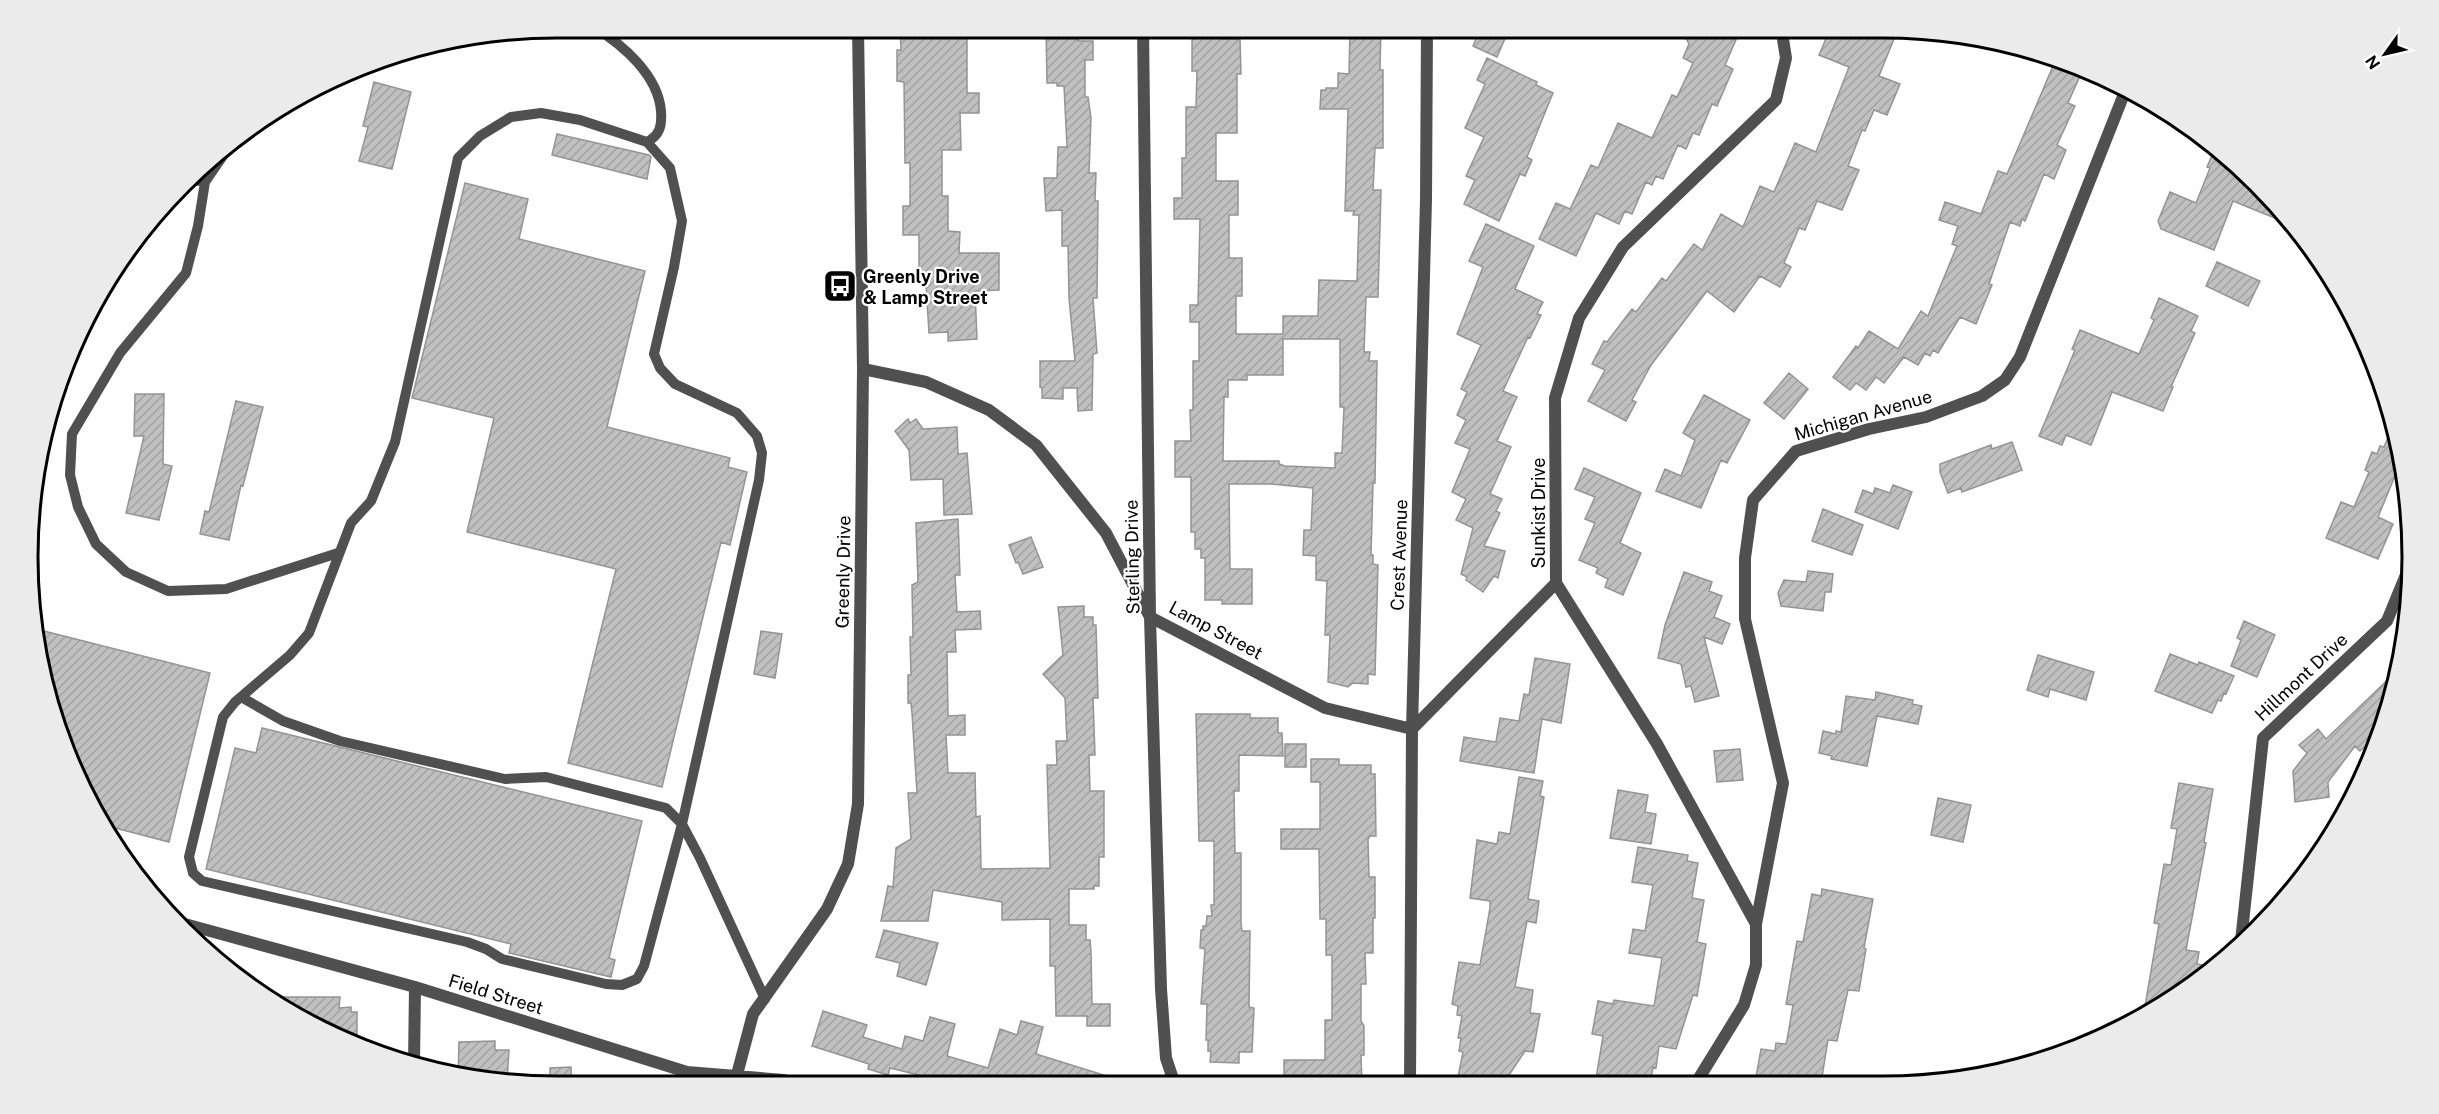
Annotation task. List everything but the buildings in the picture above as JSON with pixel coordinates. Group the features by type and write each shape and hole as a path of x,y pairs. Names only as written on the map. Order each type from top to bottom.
{"street":[{"name":"Greenly Drive","path":"737,1076 753,1014 827,909 848,864 858,804 863,369 858,38"},
{"name":"Sterling Drive","path":"1143,38 1150,617 1161,989 1166,1059 1172,1076"},
{"name":"Crest Avenue","path":"1410,1076 1412,729 1426,200 1427,38"},
{"name":"Sunkist Drive","path":"1700,1076 1744,1005 1756,965 1756,924 1657,744 1556,583 1555,398 1580,318 1623,247 1776,100 1786,58 1783,38"},
{"name":"Michigan Avenue","path":"1756,924 1783,783 1745,619 1745,558 1753,500 1796,451 1869,429 1926,417 1982,396 2005,380 2020,357 2123,97"},
{"name":"Lamp Street","path":"863,369 926,382 989,410 1036,445 1106,533 1150,617 1325,708 1412,729"},
{"path":"1412,729 1556,583"},
{"name":"Hillmont Drive","path":"2242,931 2263,738 2386,621 2400,588"},
{"name":"Field Street","path":"192,926 415,987 706,1076"},
{"path":"414,1056 415,987"}],"lane":[{"path":"611,38 646,73 660,98 662,125 655,137 647,142"},
{"path":"541,113 580,120 647,142 670,168 682,221 654,354 660,368 675,384 737,413 757,436 762,453 759,480 682,824 644,966 637,979 622,985 606,984 502,959 486,949 467,942 202,881 193,873 189,857 223,717 241,697 291,655 309,633 338,554 351,523 371,501 395,442 458,158 480,136 512,117 541,113"},
{"path":"218,163 205,182 198,226 186,273 120,353 72,434 70,475 78,507 96,544 126,572 168,591 226,589 338,554"},
{"path":"200,180 205,182"},
{"path":"241,697 283,721 340,741 505,779 546,777 666,808 682,824 700,858 765,999"}],"place":[{"name":"Greenly Drive & Lamp Street","path":"840,286"}]}
